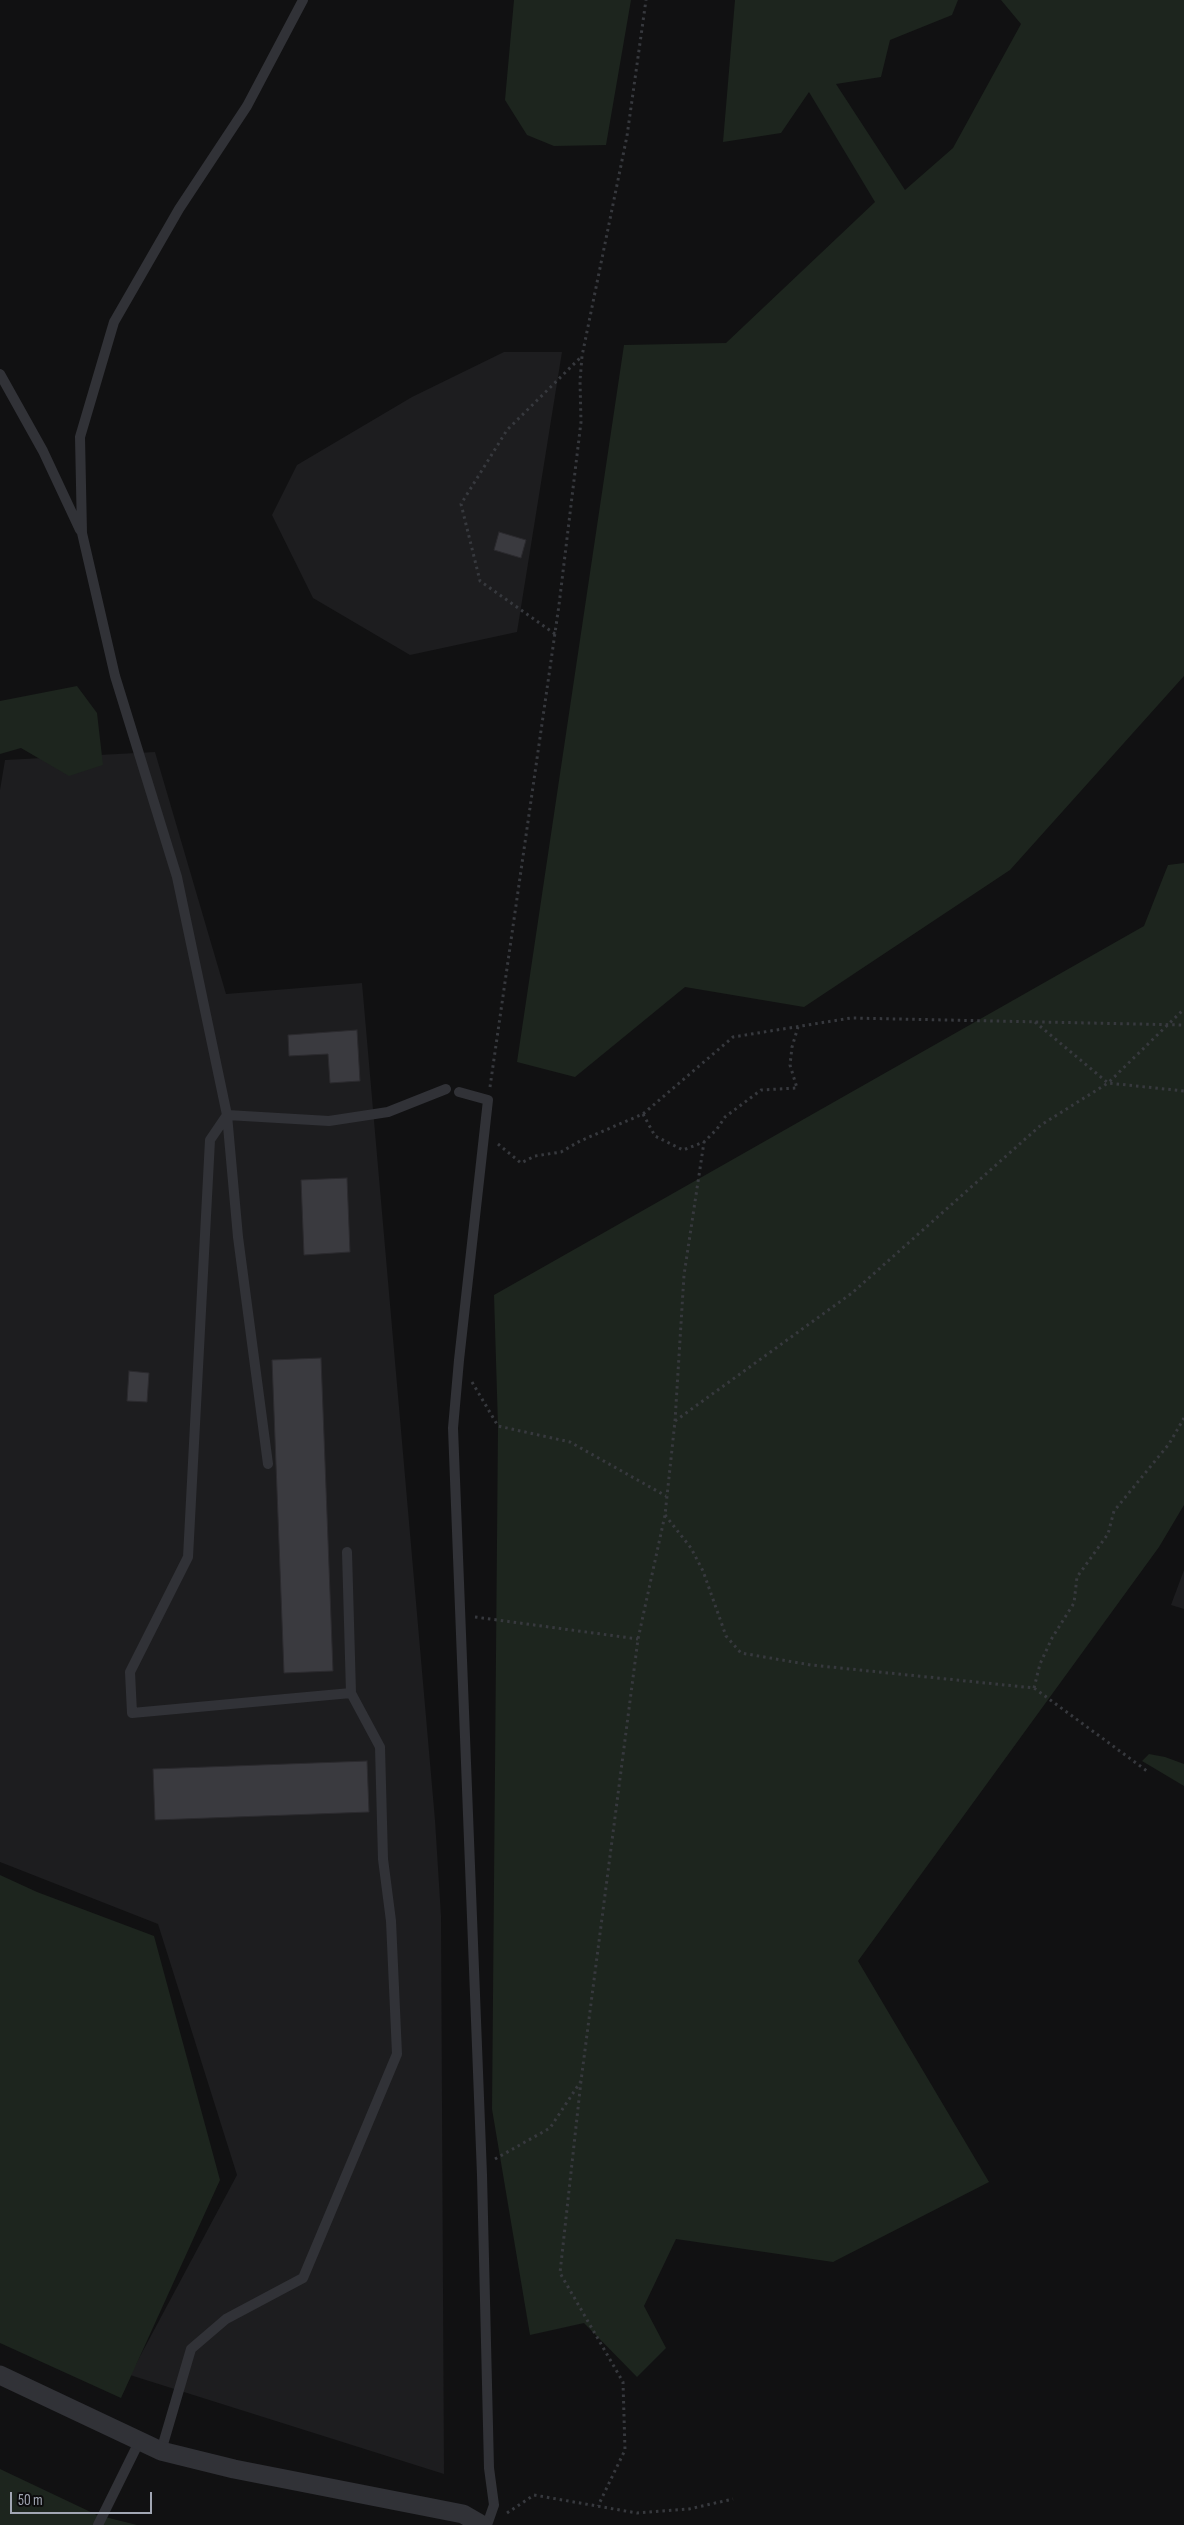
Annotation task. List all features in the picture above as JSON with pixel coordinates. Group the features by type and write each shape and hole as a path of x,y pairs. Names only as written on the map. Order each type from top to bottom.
{"street":[{"path":"0,2375 161,2451 243,2471 463,2514 482,2525"}],"lane":[{"path":"82,533 80,437 114,322 179,209 247,106 303,0"},
{"path":"0,374 43,451 82,533 116,676 177,877 227,1115 238,1238 268,1464"},
{"path":"227,1115 329,1121 388,1112 446,1089"},
{"path":"459,1092 488,1100 458,1360 453,1428 482,2175 489,2468 494,2505 487,2525"},
{"path":"227,1115 210,1140 188,1557 130,1672 132,1713 351,1693"},
{"path":"161,2451 191,2349 226,2319 303,2278 397,2054 391,1921 383,1859 380,1747 351,1693 347,1552"},
{"path":"98,2525 140,2440"}],"path":[{"path":"488,1100 555,634 581,422 580,381 582,356 627,136 646,0"},
{"path":"555,634 480,581 461,504 507,430 582,356"},
{"path":"675,1421 852,1293 1041,1125 1108,1084 1184,1009"},
{"path":"486,1118 496,1143 521,1163 535,1156 561,1152 580,1141 643,1114 733,1037 851,1018 1184,1025"},
{"path":"1035,1022 1108,1084 1184,1092"},
{"path":"643,1114 655,1136 683,1150 704,1142 725,1118 761,1090 797,1088 790,1065 792,1047 798,1027"},
{"path":"598,2506 625,2450 623,2382 560,2273 581,2081 638,1638 665,1515 675,1421 684,1275 704,1142"},
{"path":"458,1360 498,1426 570,1442 666,1496"},
{"path":"1034,1688 1040,1664 1052,1638 1074,1602 1077,1577 1108,1534 1114,1511 1169,1444 1184,1418"},
{"path":"665,1515 691,1548 703,1570 726,1636 740,1653 811,1665 1034,1688 1147,1771"},
{"path":"459,1615 638,1638"},
{"path":"482,2175 496,2158 550,2128 581,2081"},
{"path":"505,2515 534,2495 637,2513 689,2509 733,2499"}],"shaded area":[{"path":"514,0 631,0 606,145 554,146 527,135 505,100"},
{"path":"735,0 958,0 952,15 890,40 881,77 836,84 905,190 953,148 1021,24 1001,0 1184,0 1184,676 1010,870 804,1007 685,987 575,1077 517,1062 624,345 726,343 875,202 809,92 781,133 723,142"},
{"path":"504,352 562,352 517,632 410,655 313,598 272,515 297,465 412,397"},
{"path":"77,686 97,713 103,765 69,776 21,748 0,754 0,701"},
{"path":"155,752 226,994 362,983 435,1820 441,1916 444,2474 130,2375 237,2175 158,1924 0,1862 0,790 5,760"},
{"path":"1184,863 1184,1505 1159,1547 858,1961 989,2182 833,2262 676,2239 644,2306 666,2348 637,2377 584,2323 530,2335 492,2109 498,1426 494,1295 1144,926 1168,865"},
{"path":"1184,1570 1184,1609 1171,1605"},
{"path":"1149,1754 1165,1757 1184,1764 1184,1786 1142,1761"},
{"path":"0,1875 37,1892 154,1936 220,2180 121,2398 0,2343"},
{"path":"0,2469 97,2515 137,2525 0,2525"}],"building":[{"path":"499,532 526,540 521,558 494,550"},
{"path":"357,1030 360,1081 330,1083 328,1054 289,1056 288,1035"},
{"path":"347,1178 350,1252 304,1255 301,1180"},
{"path":"321,1358 333,1671 284,1673 272,1360"},
{"path":"129,1371 149,1373 147,1402 127,1401"},
{"path":"367,1761 369,1812 155,1820 153,1769"}]}
